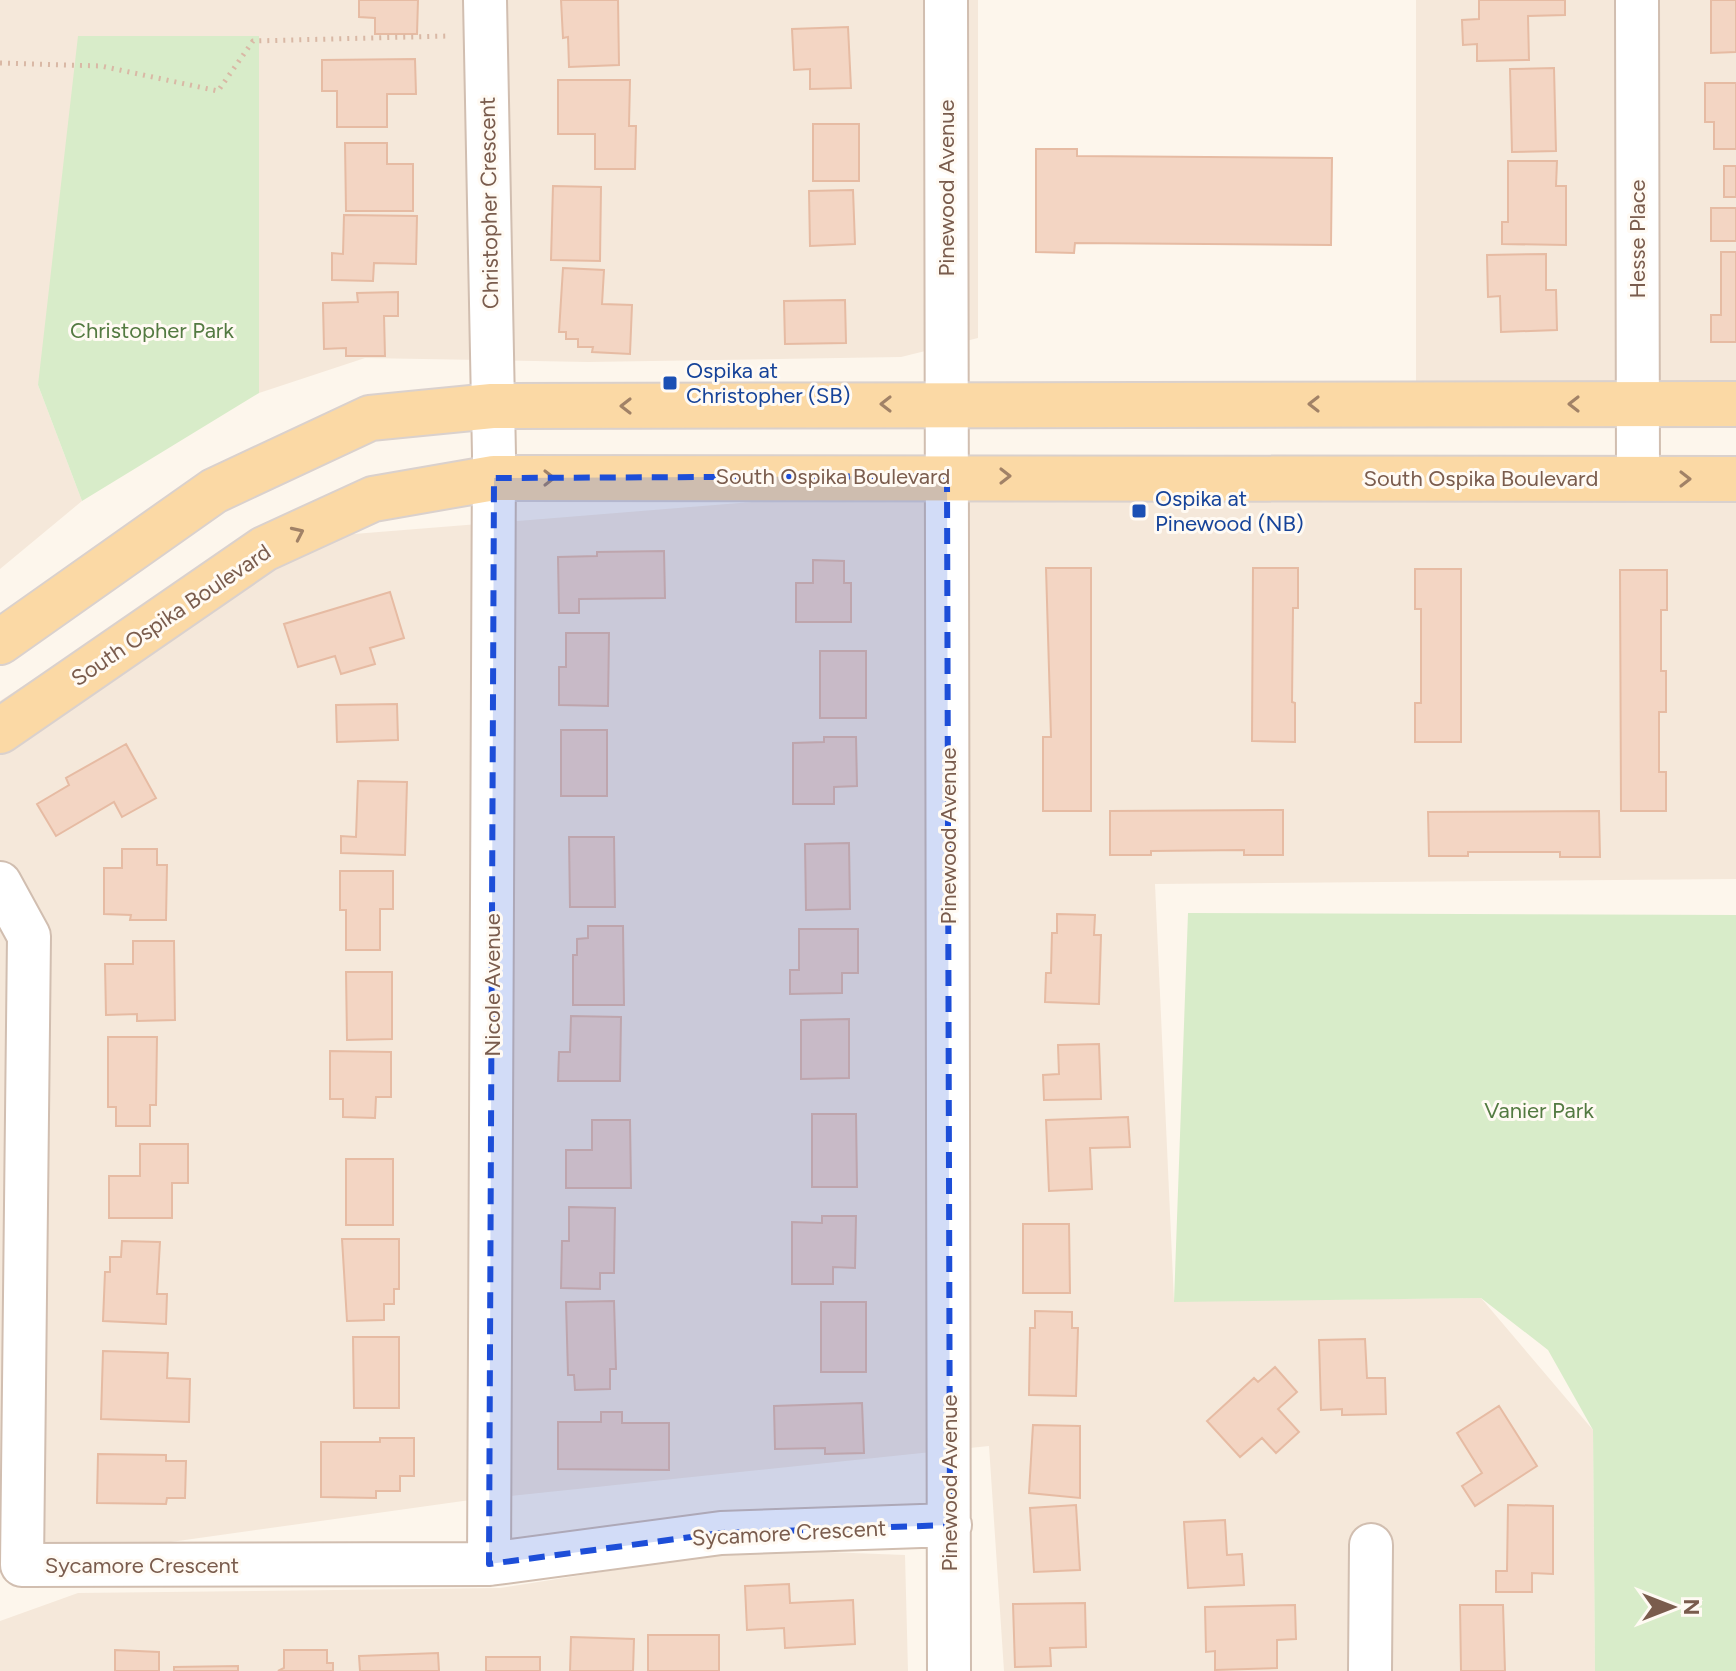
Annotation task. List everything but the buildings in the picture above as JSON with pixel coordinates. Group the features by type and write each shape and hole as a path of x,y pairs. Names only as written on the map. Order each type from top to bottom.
{"main road":[{"path":"0,642 214,491 370,418 492,406 1736,404"},
{"name":"South Ospika Boulevard","path":"0,731 264,549 373,499 494,478 1736,479"}],"street":[{"name":"Pinewood Avenue","path":"946,0 949,1671"},
{"name":"Hesse Place","path":"1637,0 1638,478"},
{"name":"Christopher Crescent","path":"486,18 492,406"},
{"name":"Nicole Avenue","path":"489,1564 492,406"},
{"name":"Sycamore Crescent","path":"0,883 29,936 22,1565 489,1564 721,1533 950,1525"},
{"path":"1370,1671 1371,1545"}],"path":[{"path":"0,63 101,66 218,91 253,41 486,18"}],"highlighted area":[{"path":"947,476 950,1525 721,1533 489,1564 494,478"}],"shaded area":[{"path":"0,0 978,0 978,338 901,357 588,362 365,358 259,393 259,37 38,385 82,501 0,569"},
{"path":"1416,0 1736,0 1736,402 1416,397"},
{"path":"927,488 1736,494 1736,879 1155,884 1174,1301 1481,1298 1593,1430 1595,1671 1004,1671 989,1446 463,1501 0,1566 0,701 242,543"},
{"path":"747,1549 905,1555 908,1671 0,1671 0,1621 78,1593 500,1588"}],"green space":[{"name":"Christopher Park","path":"78,36 259,36 259,393 82,501 38,385"},
{"name":"Vanier Park","path":"1188,913 1736,915 1736,1671 1595,1671 1593,1430 1548,1350 1481,1298 1174,1302"}],"place":[{"name":"Ospika at Christopher (SB)","path":"670,383"},
{"name":"Ospika at Pinewood (NB)","path":"1139,511"}]}
